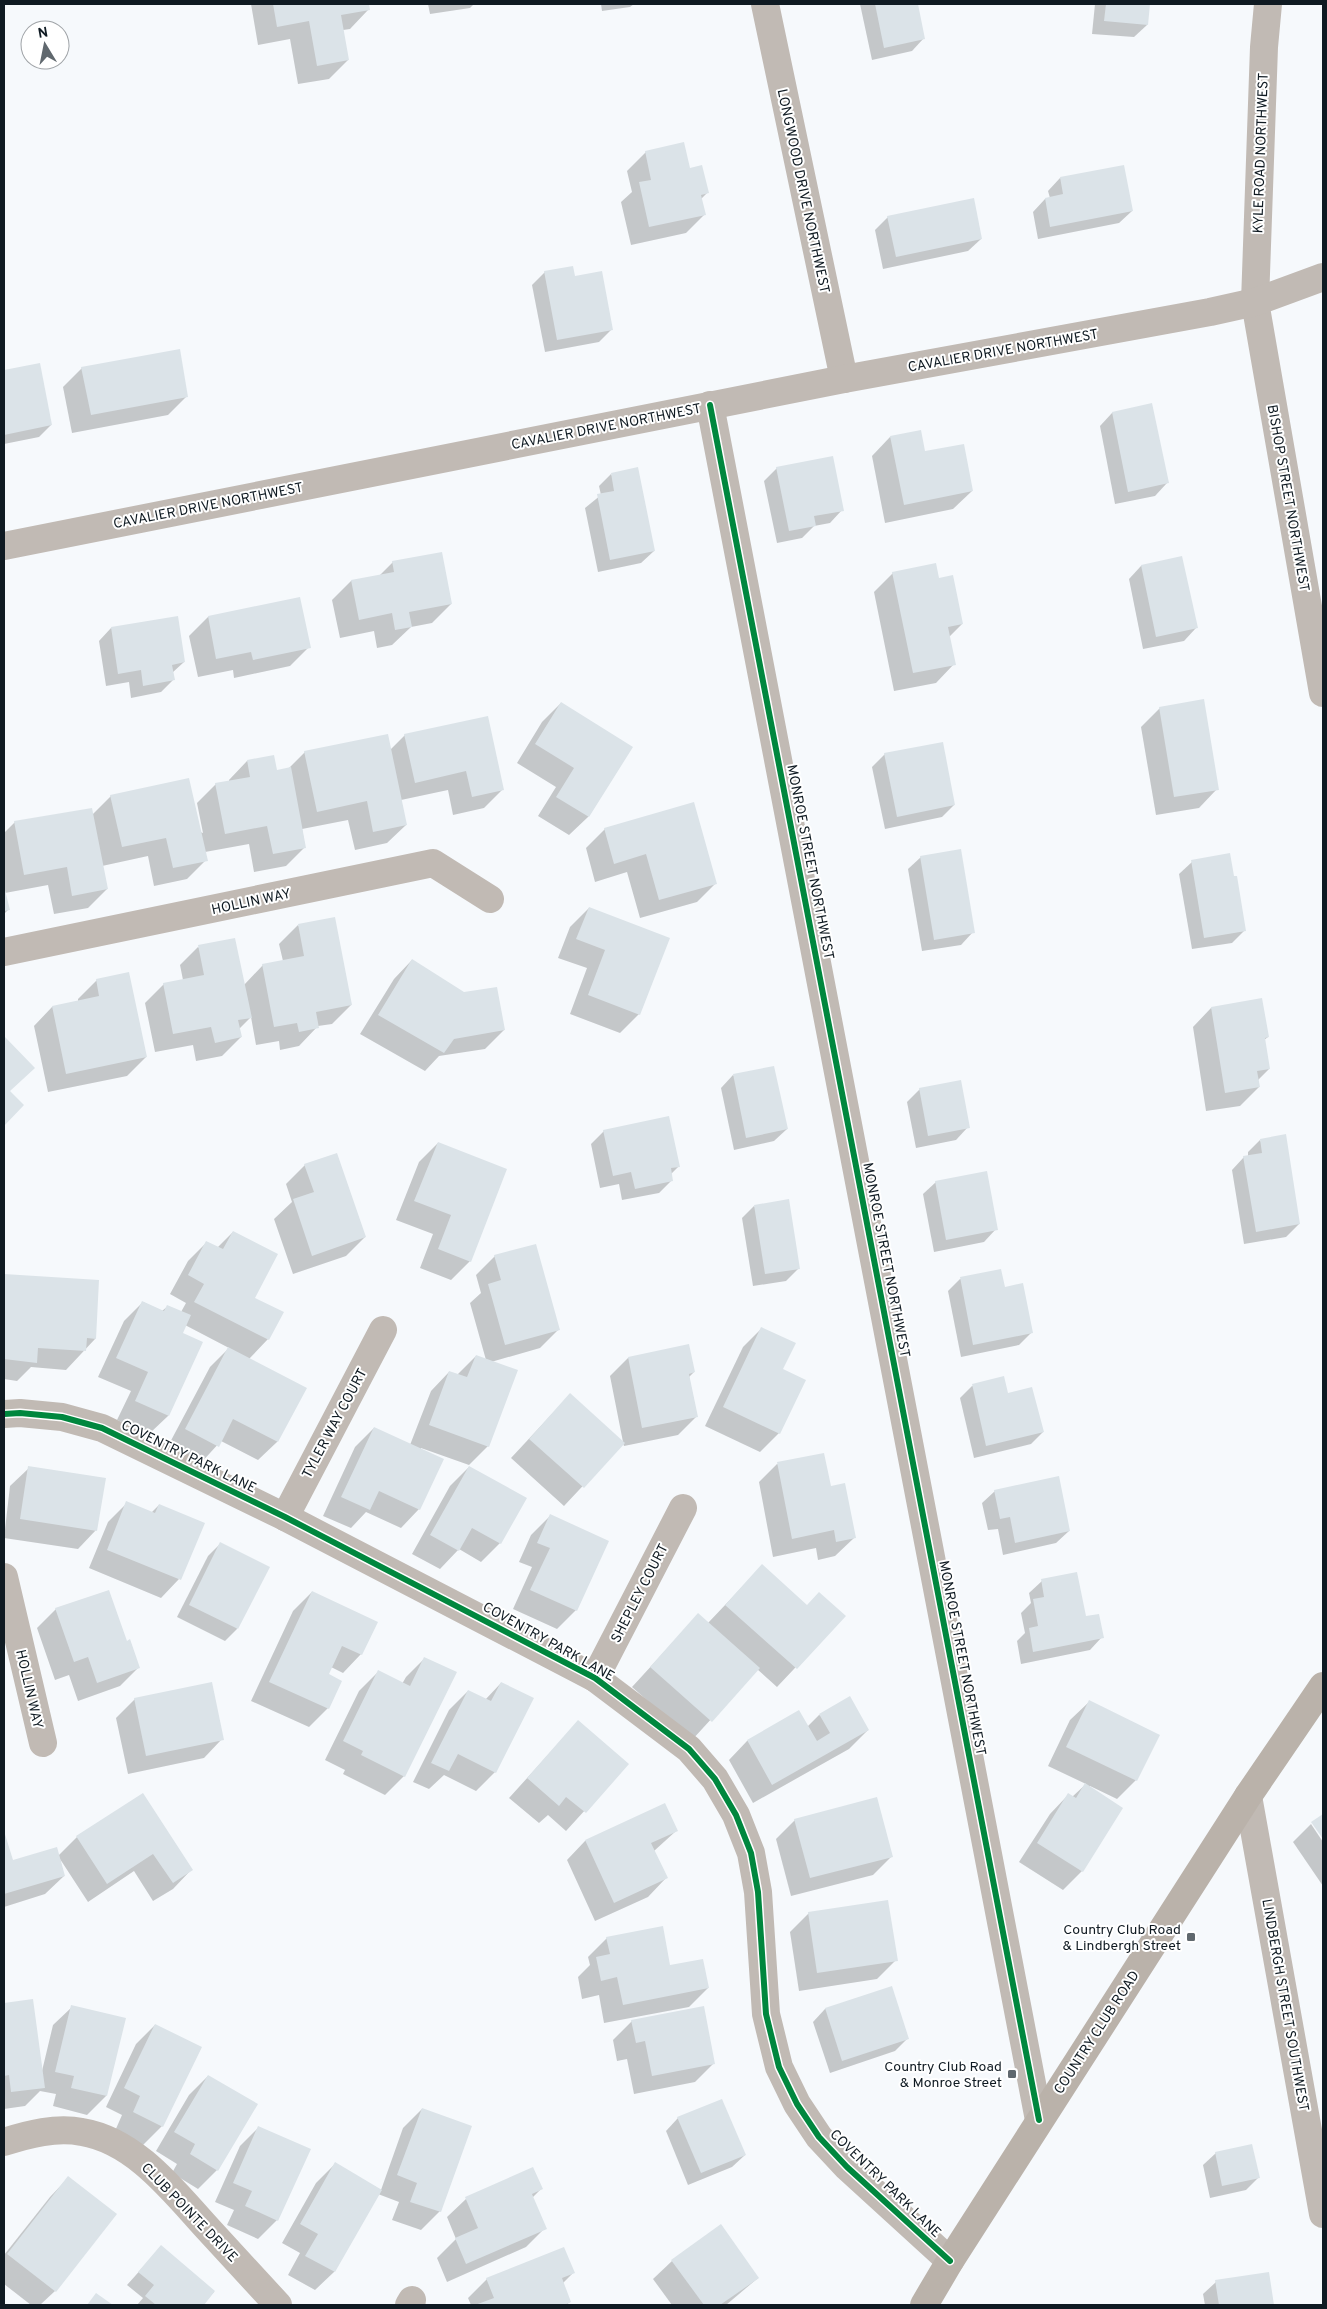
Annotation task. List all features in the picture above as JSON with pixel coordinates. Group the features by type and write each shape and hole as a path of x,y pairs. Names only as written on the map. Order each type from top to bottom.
{"main road":[{"name":"COUNTRY CLUB ROAD","path":"924,2305 950,2260 1039,2120 1248,1796 1323,1686"}],"street":[{"name":"LONGWOOD DRIVE NORTHWEST","path":"765,4 844,379"},
{"name":"KYLE ROAD NORTHWEST","path":"1255,302 1264,47 1268,4"},
{"name":"CAVALIER DRIVE NORTHWEST","path":"4,546 844,379 1210,312 1255,302 1323,277"},
{"name":"BISHOP STREET NORTHWEST","path":"1255,302 1323,693"},
{"name":"MONROE STREET NORTHWEST","path":"710,405 1039,2120"},
{"name":"HOLLIN WAY","path":"4,952 433,863 490,899"},
{"name":"TYLER WAY COURT","path":"285,1516 383,1330"},
{"name":"COVENTRY PARK LANE","path":"4,1414 20,1413 62,1417 102,1428 285,1516 595,1678 689,1748 715,1779 736,1815 751,1853 758,1892 766,2014 779,2067 796,2104 820,2138 847,2167 950,2260"},
{"name":"SHEPLEY COURT","path":"595,1678 683,1508"},
{"name":"HOLLIN WAY","path":"4,1577 43,1743"},
{"name":"LINDBERGH STREET SOUTHWEST","path":"1248,1796 1323,2214"},
{"name":"CLUB POINTE DRIVE","path":"4,2142 56,2129 74,2131 109,2140 133,2154 173,2190 278,2305"}],"building":[{"path":"273,4 369,4 370,10 341,15 349,60 317,66 309,21 277,27"},
{"path":"875,4 918,4 925,39 884,48"},
{"path":"1106,4 1150,4 1148,25 1104,21"},
{"path":"684,142 690,168 702,165 709,193 701,195 706,215 649,227 639,182 651,180 645,151"},
{"path":"1124,165 1133,211 1050,227 1045,198 1063,194 1060,177"},
{"path":"974,198 982,239 896,257 887,216"},
{"path":"573,266 575,276 602,271 613,330 557,340 544,271"},
{"path":"180,349 188,397 91,415 81,367"},
{"path":"40,363 52,425 4,435 4,370"},
{"path":"1152,403 1169,483 1128,492 1112,412"},
{"path":"921,430 925,451 964,444 973,491 904,505 890,436"},
{"path":"833,456 844,511 814,516 816,526 789,531 776,467"},
{"path":"638,467 655,551 610,560 597,494 614,491 611,473"},
{"path":"442,552 452,604 409,612 412,627 395,630 392,613 359,620 351,580 394,572 392,561"},
{"path":"1182,556 1198,628 1156,637 1141,565"},
{"path":"936,563 939,578 953,575 963,624 948,627 956,665 913,673 892,572"},
{"path":"300,597 311,648 253,660 251,652 216,659 208,616"},
{"path":"178,616 185,662 172,665 175,680 143,686 141,670 118,674 111,627"},
{"path":"1204,699 1219,790 1174,797 1159,707"},
{"path":"561,702 633,747 589,817 556,797 574,768 535,744"},
{"path":"488,716 504,790 472,797 466,771 415,783 404,734"},
{"path":"388,734 407,825 373,832 367,801 317,812 304,751"},
{"path":"943,742 955,805 897,817 884,753"},
{"path":"274,755 277,770 291,767 306,848 273,854 267,826 225,834 215,783 250,777 247,760"},
{"path":"189,778 208,861 173,868 166,838 122,847 110,795"},
{"path":"694,802 717,884 659,900 646,854 614,864 604,828"},
{"path":"92,808 108,889 72,896 67,867 24,875 14,821"},
{"path":"961,849 975,933 934,940 920,856"},
{"path":"1230,853 1234,876 1237,876 1246,931 1204,938 1191,860"},
{"path":"4,886 10,910 4,911"},
{"path":"589,907 670,938 640,1015 588,995 605,950 576,939"},
{"path":"335,917 352,1005 316,1012 319,1028 299,1032 297,1023 274,1027 262,964 304,956 298,924"},
{"path":"235,938 252,1018 238,1020 242,1037 215,1043 211,1027 173,1034 163,983 204,975 198,945"},
{"path":"412,959 464,992 497,987 505,1030 454,1039 444,1053 378,1015"},
{"path":"129,972 147,1057 66,1074 52,1006 99,996 96,979"},
{"path":"1262,998 1269,1037 1265,1038 1270,1069 1257,1071 1260,1087 1225,1093 1211,1007"},
{"path":"4,1036 35,1068 10,1091 24,1105 4,1126"},
{"path":"774,1066 788,1129 746,1138 733,1074"},
{"path":"961,1080 970,1128 928,1136 919,1088"},
{"path":"669,1116 680,1167 671,1168 673,1181 635,1189 631,1172 613,1176 603,1130"},
{"path":"1286,1134 1300,1224 1256,1232 1243,1156 1262,1153 1260,1139"},
{"path":"438,1142 507,1169 471,1262 438,1249 451,1215 414,1201"},
{"path":"337,1153 366,1237 312,1256 293,1199 314,1192 304,1164"},
{"path":"987,1171 998,1230 946,1240 935,1181"},
{"path":"789,1199 800,1269 765,1274 754,1205"},
{"path":"233,1231 278,1254 255,1298 284,1312 269,1340 194,1302 204,1284 188,1275 206,1241 223,1249"},
{"path":"536,1244 560,1330 505,1345 488,1284 501,1280 494,1255"},
{"path":"1001,1269 1005,1287 1023,1283 1033,1333 973,1345 960,1277"},
{"path":"4,1274 99,1280 96,1339 87,1338 86,1351 38,1348 37,1363 4,1359"},
{"path":"142,1301 164,1311 167,1305 191,1315 183,1333 203,1342 169,1416 135,1401 148,1372 116,1358"},
{"path":"761,1327 796,1343 783,1369 806,1380 780,1434 723,1407"},
{"path":"689,1344 695,1372 689,1374 698,1417 642,1428 628,1357"},
{"path":"228,1347 307,1388 278,1442 233,1419 219,1447 185,1429"},
{"path":"476,1355 518,1370 489,1447 429,1425 449,1371 467,1377"},
{"path":"1004,1376 1008,1393 1032,1387 1044,1432 986,1446 972,1384"},
{"path":"570,1393 625,1443 584,1488 529,1439"},
{"path":"374,1427 444,1459 420,1510 379,1491 370,1510 341,1497"},
{"path":"824,1453 831,1486 845,1483 856,1538 836,1542 834,1530 792,1539 777,1462"},
{"path":"28,1466 106,1478 97,1531 20,1519"},
{"path":"469,1466 527,1498 501,1544 472,1528 459,1551 430,1535"},
{"path":"1059,1476 1070,1531 1015,1543 1010,1517 1000,1519 994,1490"},
{"path":"126,1501 155,1513 159,1504 205,1523 181,1580 107,1550"},
{"path":"550,1514 609,1541 577,1611 530,1590 550,1548 537,1543"},
{"path":"220,1542 270,1567 238,1629 189,1605"},
{"path":"762,1564 807,1605 819,1592 846,1616 797,1669 725,1605"},
{"path":"1077,1572 1086,1616 1099,1614 1104,1638 1033,1652 1029,1628 1038,1626 1033,1599 1044,1597 1041,1579"},
{"path":"109,1590 127,1641 130,1639 140,1668 97,1683 88,1657 74,1662 55,1608"},
{"path":"312,1591 378,1622 362,1655 342,1646 329,1674 342,1681 329,1709 269,1682"},
{"path":"698,1613 760,1668 712,1722 650,1667"},
{"path":"424,1657 457,1672 405,1777 361,1755 363,1751 343,1741 378,1670 410,1686"},
{"path":"212,1682 224,1740 146,1756 134,1698"},
{"path":"501,1682 534,1698 496,1773 458,1754 449,1771 431,1763 468,1690 491,1701"},
{"path":"850,1696 869,1730 772,1785 747,1740 799,1710 817,1741 830,1733 819,1714"},
{"path":"1089,1700 1160,1735 1137,1781 1066,1747"},
{"path":"578,1720 629,1764 586,1813 566,1797 559,1806 527,1778"},
{"path":"1085,1783 1123,1808 1083,1872 1037,1843 1068,1793 1076,1798"},
{"path":"143,1793 193,1870 173,1883 153,1854 107,1884 76,1836"},
{"path":"877,1797 893,1857 810,1878 794,1819"},
{"path":"665,1803 678,1831 651,1843 668,1878 614,1903 585,1840"},
{"path":"1323,1814 1323,1839 1311,1822"},
{"path":"4,1831 13,1860 57,1847 65,1876 4,1894"},
{"path":"888,1900 898,1961 817,1973 808,1912"},
{"path":"663,1926 670,1965 703,1959 709,1988 623,2005 617,1977 601,1981 596,1957 610,1954 606,1937"},
{"path":"892,1986 909,2039 842,2061 825,2008"},
{"path":"33,1999 45,2088 11,2092 9,2075 4,2076 4,2003"},
{"path":"71,2005 126,2018 107,2096 71,2088 74,2076 55,2072"},
{"path":"704,2006 715,2064 652,2076 645,2041 636,2043 631,2020"},
{"path":"155,2024 202,2047 163,2127 133,2112 140,2096 124,2088"},
{"path":"208,2075 258,2104 218,2171 190,2154 195,2144 174,2132"},
{"path":"722,2099 746,2155 701,2173 677,2117"},
{"path":"422,2108 472,2126 441,2212 410,2202 417,2183 397,2175"},
{"path":"258,2126 311,2149 278,2221 245,2206 252,2191 233,2183"},
{"path":"1252,2144 1260,2178 1222,2186 1215,2152"},
{"path":"335,2162 382,2190 335,2272 305,2256 318,2234 300,2224"},
{"path":"533,2167 543,2189 532,2194 547,2229 466,2264 455,2238 478,2228 465,2197"},
{"path":"68,2176 117,2214 56,2292 7,2254"},
{"path":"721,2224 759,2278 720,2305 704,2305 671,2260"},
{"path":"161,2245 215,2291 204,2305 156,2305 145,2296 154,2285 138,2272"},
{"path":"564,2247 575,2273 562,2278 571,2302 564,2305 475,2305 494,2298 486,2278"},
{"path":"1269,2272 1274,2305 1219,2305 1215,2280"},
{"path":"96,2293 113,2305 87,2305"}],"cycle path":[{"path":"710,405 1039,2120"},
{"path":"4,1414 20,1413 62,1417 102,1428 285,1517 595,1678 689,1749 715,1779 736,1815 751,1853 758,1892 766,2014 779,2067 797,2104 819,2137 847,2167 950,2261"}],"place":[{"name":"Country Club Road & Lindbergh Street","path":"1191,1937"},
{"name":"Country Club Road & Monroe Street","path":"1012,2074"}]}
